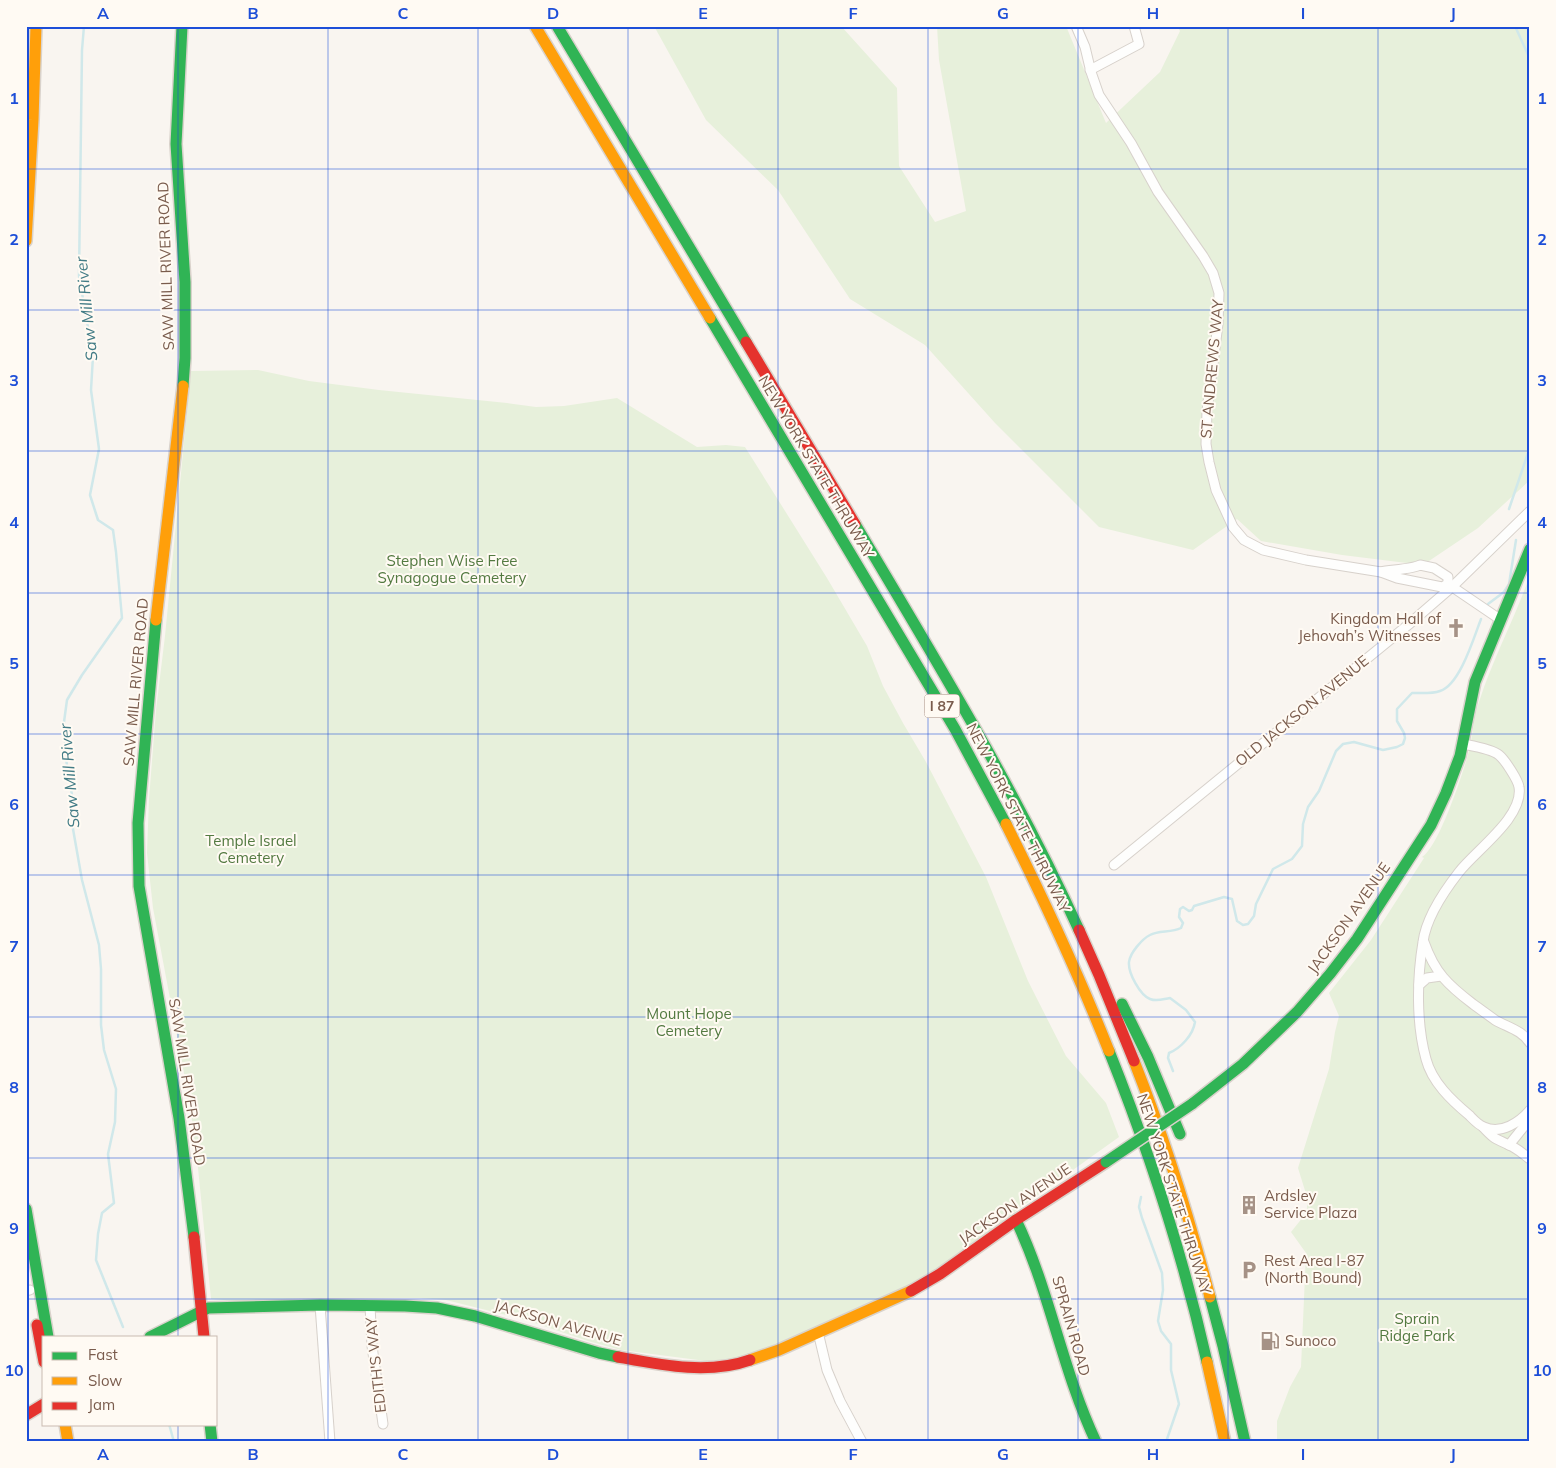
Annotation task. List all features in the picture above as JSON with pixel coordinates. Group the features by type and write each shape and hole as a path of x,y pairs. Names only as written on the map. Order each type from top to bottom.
{"main road":[{"path":"26,61 27,26"},
{"path":"26,241 33,128 36,26"},
{"name":"SAW MILL RIVER ROAD","path":"182,26 176,144 185,282 185,358 166,549 156,610 138,823 139,886 179,1118 204,1336"},
{"name":"NEW YORK STATE THRUWAY","path":"535,26 941,705 990,792 1032,873 1098,1021 1143,1139 1193,1303 1225,1442"},
{"name":"NEW YORK STATE THRUWAY","path":"557,26 967,712 1020,807 1068,904 1121,1028 1171,1163 1212,1302 1245,1442"},
{"name":"JACKSON AVENUE","path":"152,1336 208,1308 320,1305 421,1307 457,1311 599,1353 681,1367 704,1368 746,1363 912,1290 940,1274 1016,1220 1192,1104 1243,1064 1292,1017 1330,974 1357,939 1431,825 1446,793 1463,744 1475,682 1530,549"},
{"path":"1068,904 1109,977 1141,1041 1180,1134"},
{"path":"26,1209 48,1336"},
{"name":"SPRAIN ROAD","path":"1016,1220 1028,1242 1039,1271 1072,1384 1096,1442"},
{"path":"26,1269 28,1291 42,1353"},
{"path":"26,1416 42,1405"},
{"path":"55,1426 59,1442"},
{"path":"65,1426 68,1442"},
{"path":"210,1426 212,1442"}],"street":[{"name":"ST ANDREWS WAY","path":"1076,26 1085,47 1090,70 1099,95 1131,143 1158,192 1213,273 1219,293 1218,324 1207,411 1206,444 1208,462 1216,490 1233,527 1244,540 1263,550 1306,560 1381,572 1389,576 1430,584 1450,585"},
{"path":"1090,70 1139,44 1134,26"},
{"name":"OLD JACKSON AVENUE","path":"1114,865 1400,631 1530,511"},
{"name":"ST ANDREWS WAY","path":"1381,572 1420,565 1434,568 1435,572"},
{"path":"1414,581 1416,567"},
{"path":"1430,584 1435,572 1448,576 1450,585 1501,620"},
{"path":"1463,744 1499,755 1511,770 1519,788 1517,806 1506,823 1460,870 1442,896 1423,939 1419,986 1421,1032 1426,1059 1432,1076 1454,1103 1500,1142 1509,1145 1530,1159"},
{"path":"1423,939 1429,956 1441,976 1451,987 1495,1020 1516,1029 1530,1043"},
{"path":"1419,986 1427,978 1441,976"},
{"path":"1483,1127 1496,1129 1516,1124 1530,1110"},
{"path":"1509,1145 1530,1119"},
{"path":"320,1305 330,1442"},
{"name":"EDITH'S WAY","path":"370,1305 372,1346 383,1424"},
{"path":"818,1332 827,1370 840,1401 862,1442"}],"green space":[{"path":"654,26 841,26 897,88 899,166 935,222 966,211 939,60 937,26 1066,26 1106,123 1160,72 1180,31 1177,26 1530,26 1530,480 1478,528 1423,565 1342,555 1261,541 1237,519 1193,550 1099,527 995,423 925,345 850,299 778,190 706,120"},
{"name":"Mount Hope Cemetery","path":"258,370 309,381 536,407 564,406 617,398 697,447 726,445 745,447 867,646 883,686 926,762 986,877 1028,981 1066,1056 1106,1103 1119,1137 1013,1213 974,1246 906,1290 784,1341 745,1356 731,1359 706,1361 621,1350 526,1320 446,1300 419,1298 314,1298 236,1301 211,1299 190,1105 153,908 147,853 149,799 156,710 191,371"},
{"name":"Sprain Ridge Park","path":"1530,575 1530,1442 1277,1442 1277,1421 1290,1387 1301,1367 1306,1253 1291,1232 1307,1212 1307,1197 1298,1168 1329,1069 1339,1016 1329,993 1371,940 1424,858 1422,857 1436,839 1457,788 1467,757 1476,713 1485,686"}],"waterway":[{"name":"Saw Mill River","path":"84,26 82,50 79,276 93,356 91,390 99,449 90,495 98,520 113,530 122,618 67,700 64,722 66,759 72,795 73,829 82,880 99,945 101,1025 104,1050 116,1089 115,1122 108,1154 114,1203 102,1213 96,1260 123,1327"},
{"path":"1515,26 1530,59"},
{"path":"1509,509 1530,447"},
{"path":"1488,604 1504,592 1509,584 1516,540"},
{"path":"1173,1071 1168,1058 1169,1053 1186,1040 1192,1032 1195,1022 1186,1010 1170,998 1153,1000 1142,993 1129,967 1130,958 1134,951 1150,935 1181,928 1183,923 1179,917 1180,909 1183,907 1189,911 1194,906 1224,897 1232,899 1237,921 1243,925 1248,924 1254,916 1256,904 1273,869 1292,859 1302,846 1303,824 1308,807 1319,791 1336,751 1343,744 1354,742 1383,750 1403,744 1405,738 1397,721 1397,709 1412,693 1434,693 1447,687 1454,680 1465,660 1481,619"},
{"path":"1141,1197 1139,1207 1142,1218 1162,1273 1163,1290 1158,1321 1161,1331 1171,1344 1171,1370 1179,1404 1166,1442"},
{"name":"Saw Mill River","path":"170,1426 174,1442"}],"traffic: fast":[{"path":"182,26 176,144 185,282 183,386"},
{"path":"557,26 746,342"},
{"path":"710,318 955,729 1006,824"},
{"path":"855,524 973,724 1028,826 1079,930"},
{"path":"1192,1104 1243,1064 1297,1012 1330,974 1357,939 1431,825 1460,756 1475,682 1530,549"},
{"path":"156,620 138,823 139,886 179,1118 194,1237"},
{"path":"1122,1004 1148,1057 1180,1134"},
{"path":"1109,1051 1138,1127 1164,1204 1198,1322 1207,1362"},
{"path":"1106,1162 1192,1104"},
{"path":"26,1209 48,1336"},
{"path":"1016,1220 1028,1247 1074,1387 1096,1442"},
{"path":"1210,1297 1245,1442"},
{"path":"152,1336 208,1308 320,1305 405,1306 437,1308 475,1316 618,1357"},
{"path":"210,1426 212,1442"}],"traffic: slow":[{"path":"26,241 36,26"},
{"path":"535,26 710,318"},
{"path":"156,620 183,386"},
{"path":"1006,824 1060,936 1109,1051"},
{"path":"1134,1061 1156,1119 1210,1297"},
{"path":"750,1360 779,1350 911,1291"},
{"path":"1207,1362 1225,1442"},
{"path":"65,1426 68,1442"}],"traffic: jam":[{"path":"746,342 855,524"},
{"path":"1079,930 1134,1061"},
{"path":"911,1291 940,1274 1016,1220 1106,1162"},
{"path":"194,1237 204,1336"},
{"path":"37,1325 42,1351"},
{"path":"618,1357 701,1368 734,1365 750,1360"},
{"path":"26,1415 42,1405"}],"place":[{"name":"Kingdom Hall of Jehovah’s Witnesses","path":"1456,628"},
{"name":"Ardsley Service Plaza","path":"1249,1205"},
{"name":"Rest Area I-87 (North Bound)","path":"1249,1270"},
{"name":"Sunoco","path":"1270,1341"}],"park label":[{"name":"Stephen Wise Free Synagogue Cemetery","path":"452,570"},
{"name":"Temple Israel Cemetery","path":"251,850"}]}
